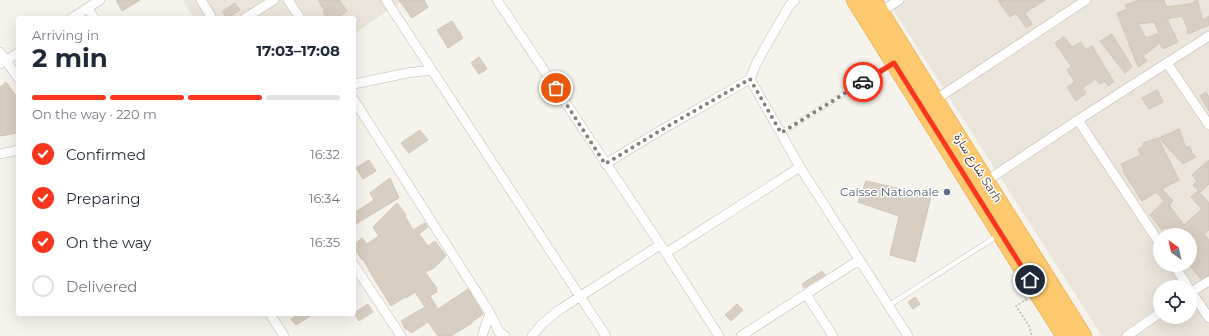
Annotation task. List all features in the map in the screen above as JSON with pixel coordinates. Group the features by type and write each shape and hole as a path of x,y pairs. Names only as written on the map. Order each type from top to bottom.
{"highway":[{"name":"شارع سارة Sarh","path":"854,0 1065,336"},
{"name":"شارع سارة Sarh","path":"876,6 1083,336"}],"street":[{"path":"75,16 100,0"},
{"path":"200,0 211,16"},
{"path":"248,16 274,0"},
{"path":"288,0 299,16"},
{"path":"386,0 606,336"},
{"path":"497,0 605,164 666,253 719,336"},
{"path":"605,164 750,79 757,62 771,37 790,5 795,0"},
{"path":"876,6 899,0"},
{"path":"935,100 1086,0"},
{"path":"88,8 93,16"},
{"path":"986,181 1209,36"},
{"path":"0,52 3,63 16,76"},
{"path":"3,63 16,54"},
{"path":"1167,63 1209,125"},
{"path":"356,84 407,73 432,70"},
{"path":"750,79 800,167 908,336"},
{"path":"356,103 490,313 500,332 505,336"},
{"path":"1078,120 1153,233"},
{"path":"0,154 16,150"},
{"path":"666,253 800,167"},
{"path":"532,336 542,324 559,310 660,245"},
{"path":"740,336 859,260"},
{"path":"356,268 401,336"},
{"path":"1197,287 1209,281"},
{"path":"806,294 833,336"},
{"path":"1197,301 1209,318"},
{"path":"482,336 490,313"},
{"path":"271,316 284,336"},
{"path":"1127,336 1153,318"}],"lane":[{"path":"781,133 894,63"},
{"path":"888,306 1000,234"}],"path":[{"path":"1032,336 1029,326 1016,306 1037,292"}],"shaded area":[{"path":"183,0 403,0 356,33 356,16 193,16"},
{"path":"887,0 1209,0 1209,336 1102,336"}],"building":[{"path":"116,0 140,0 122,11"},
{"path":"318,0 339,0 347,11 340,16 336,16 335,14 332,16 326,16 323,12 325,11"},
{"path":"399,0 424,0 428,7 412,18"},
{"path":"998,0 1045,0 1025,13 1032,24 1026,28 1016,13 1010,17"},
{"path":"1139,0 1164,0 1166,7 1190,4 1197,0 1203,20 1209,16 1209,25 1188,34 1188,29 1182,16 1167,19 1178,42 1163,49 1160,43 1143,56 1147,61 1138,67 1117,13 1127,9 1125,5","holes":["1154,22 1159,33 1146,38 1138,24"]},
{"path":"235,3 240,10 230,16 225,16 222,12"},
{"path":"452,21 463,38 448,48 437,30"},
{"path":"1112,34 1132,67 1125,73 1100,41"},
{"path":"1064,37 1072,47 1081,42 1086,50 1092,46 1114,82 1108,86 1105,81 1100,84 1096,79 1082,88 1086,93 1076,101 1067,87 1075,82 1067,70 1072,67 1055,43"},
{"path":"479,57 487,69 479,74 471,63"},
{"path":"6,82 16,96 16,133 0,136 0,87"},
{"path":"1157,90 1163,102 1149,109 1142,98"},
{"path":"1206,92 1209,97 1209,111 1200,96"},
{"path":"1179,129 1186,148 1189,146 1191,152 1196,157 1183,164 1159,138"},
{"path":"420,130 428,140 409,153 401,143"},
{"path":"1158,138 1179,180 1162,189 1173,201 1169,205 1184,225 1202,209 1191,197 1198,191 1209,203 1209,230 1204,234 1209,240 1209,275 1201,279 1195,272 1197,272 1197,228 1160,228 1150,215 1164,201 1156,192 1142,201 1123,171 1124,170 1121,164 1141,155 1138,149 1144,146 1143,143"},
{"path":"369,160 376,171 363,179 356,168"},
{"path":"1209,160 1209,184 1200,192 1193,185 1197,181 1192,175"},
{"path":"390,178 399,198 356,224 356,212 374,200 370,193"},
{"path":"866,181 931,196 915,262 890,255 899,216 858,202"},
{"path":"397,203 406,215 405,216 413,230 425,223 428,227 419,234 428,246 435,241 446,256 434,268 425,272 436,287 437,292 430,296 438,309 468,289 483,314 451,336 438,336 428,322 411,333 407,329 406,330 401,321 425,307 415,292 391,306 363,259 362,260 356,250 356,243 362,238 367,244 379,236 373,227"},
{"path":"822,271 825,275 804,288 802,284"},
{"path":"915,297 920,304 913,309 908,302"},
{"path":"368,304 373,312 359,321 356,316 356,312"},
{"path":"737,304 743,310 731,321 725,315"},
{"path":"295,316 310,316 296,325 291,319"}],"way so far":[{"path":"556,88 605,164 750,79 781,133 863,82"}],"place":[{"name":"Caisse Nationale","path":"947,192"}],"route":[{"path":"863,82 894,63 1030,280"}]}
